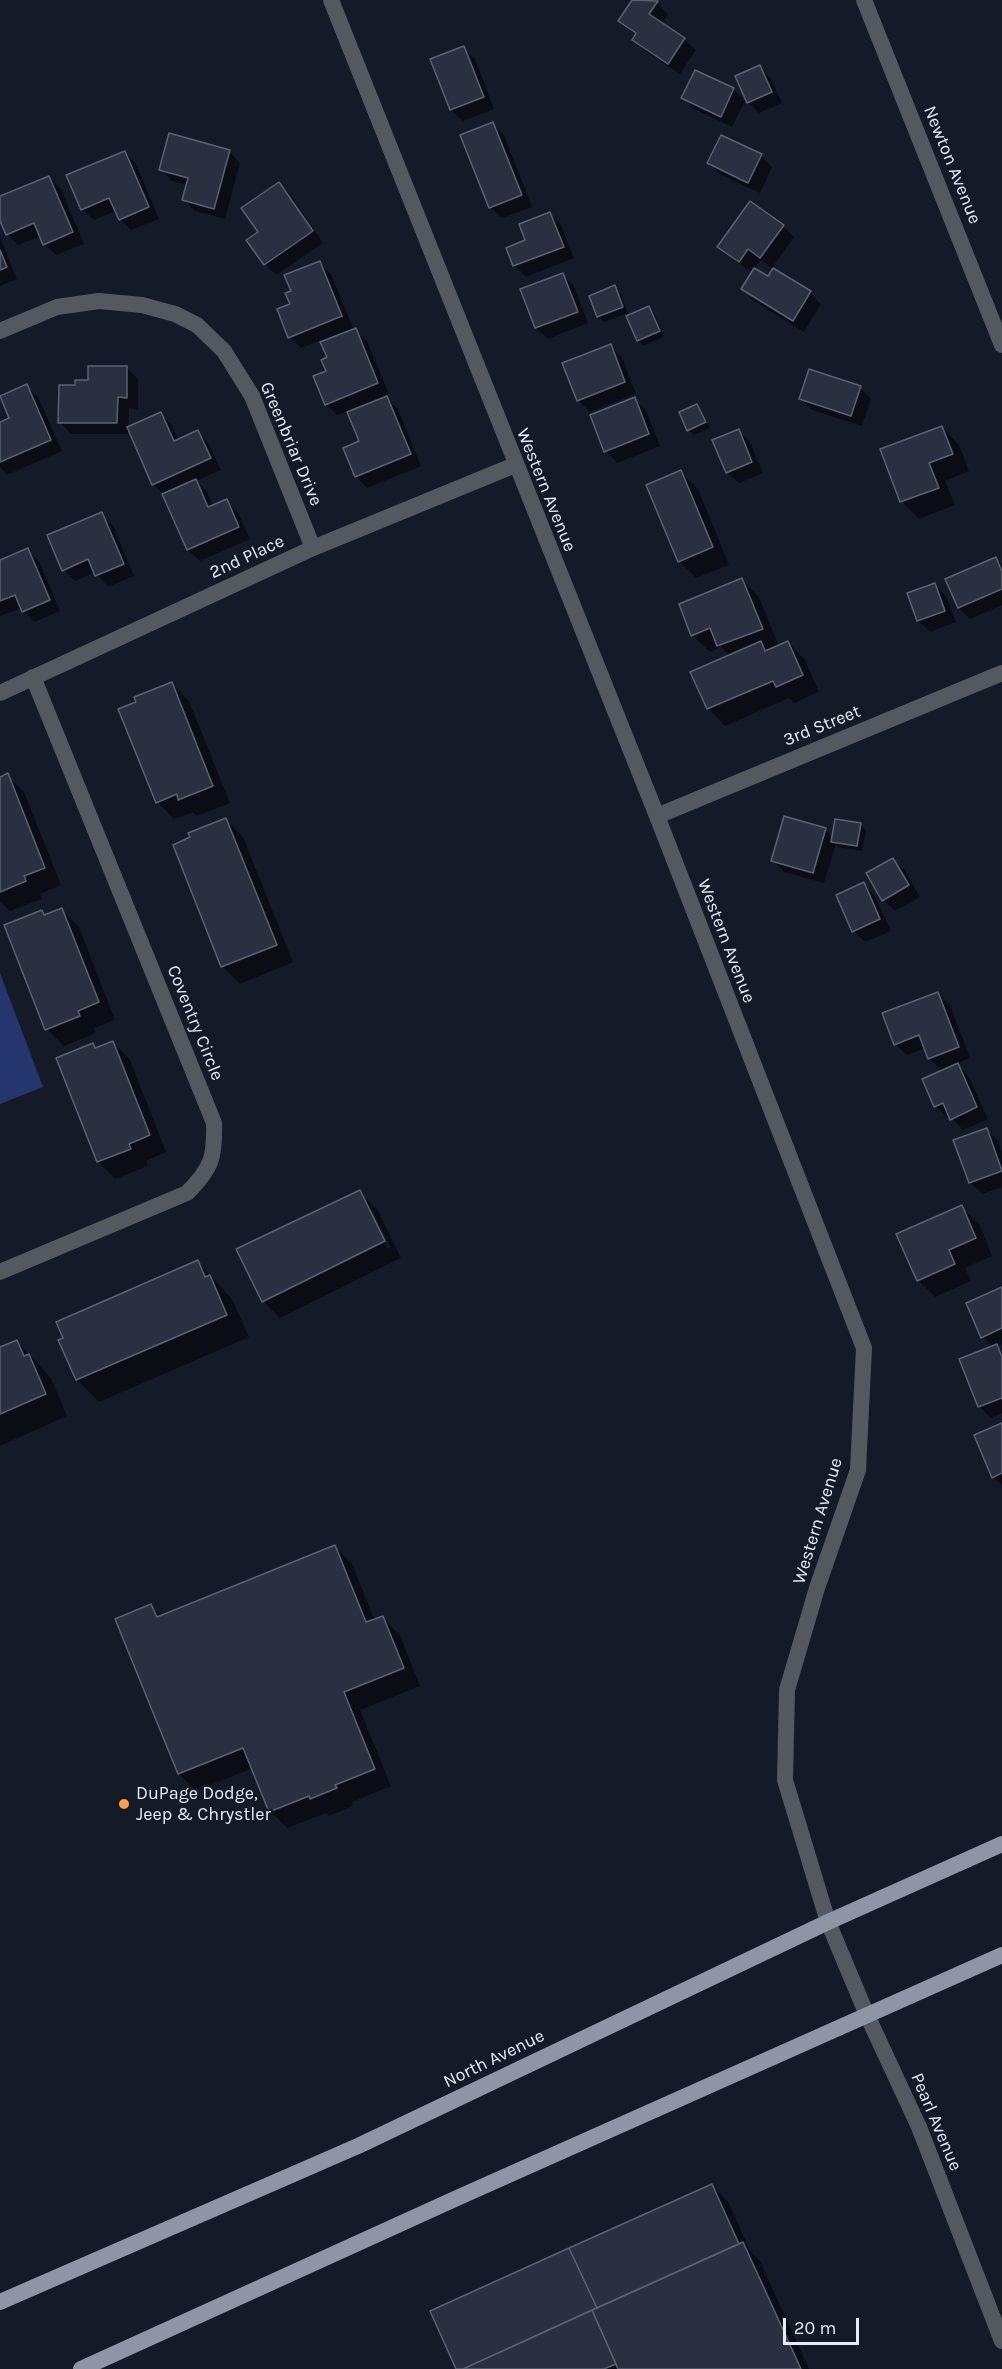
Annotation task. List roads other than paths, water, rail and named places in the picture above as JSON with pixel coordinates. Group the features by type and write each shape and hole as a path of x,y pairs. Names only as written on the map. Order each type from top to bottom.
{"main road":[{"name":"North Avenue","path":"0,2302 358,2146 828,1922 1002,1844"},
{"path":"81,2369 457,2198 1002,1955"}],"street":[{"name":"Western Avenue","path":"331,0 657,816 864,1348 858,1470 817,1588 787,1690 785,1780 828,1922"},
{"name":"Newton Avenue","path":"864,0 1002,345"},
{"name":"Greenbriar Drive","path":"0,331 57,307 99,301 142,305 175,314 197,325 224,351 252,396 313,548"},
{"name":"2nd Place","path":"0,693 313,548 515,465"},
{"name":"3rd Street","path":"657,816 1002,673"},
{"name":"Coventry Circle","path":"0,1272 187,1192 204,1176 215,1150 214,1123 33,677"},
{"name":"Pearl Avenue","path":"828,1922 867,2016 919,2127 1002,2341"}],"place":[{"name":"DuPage Dodge, Jeep & Chrystler","path":"124,1804"}]}
